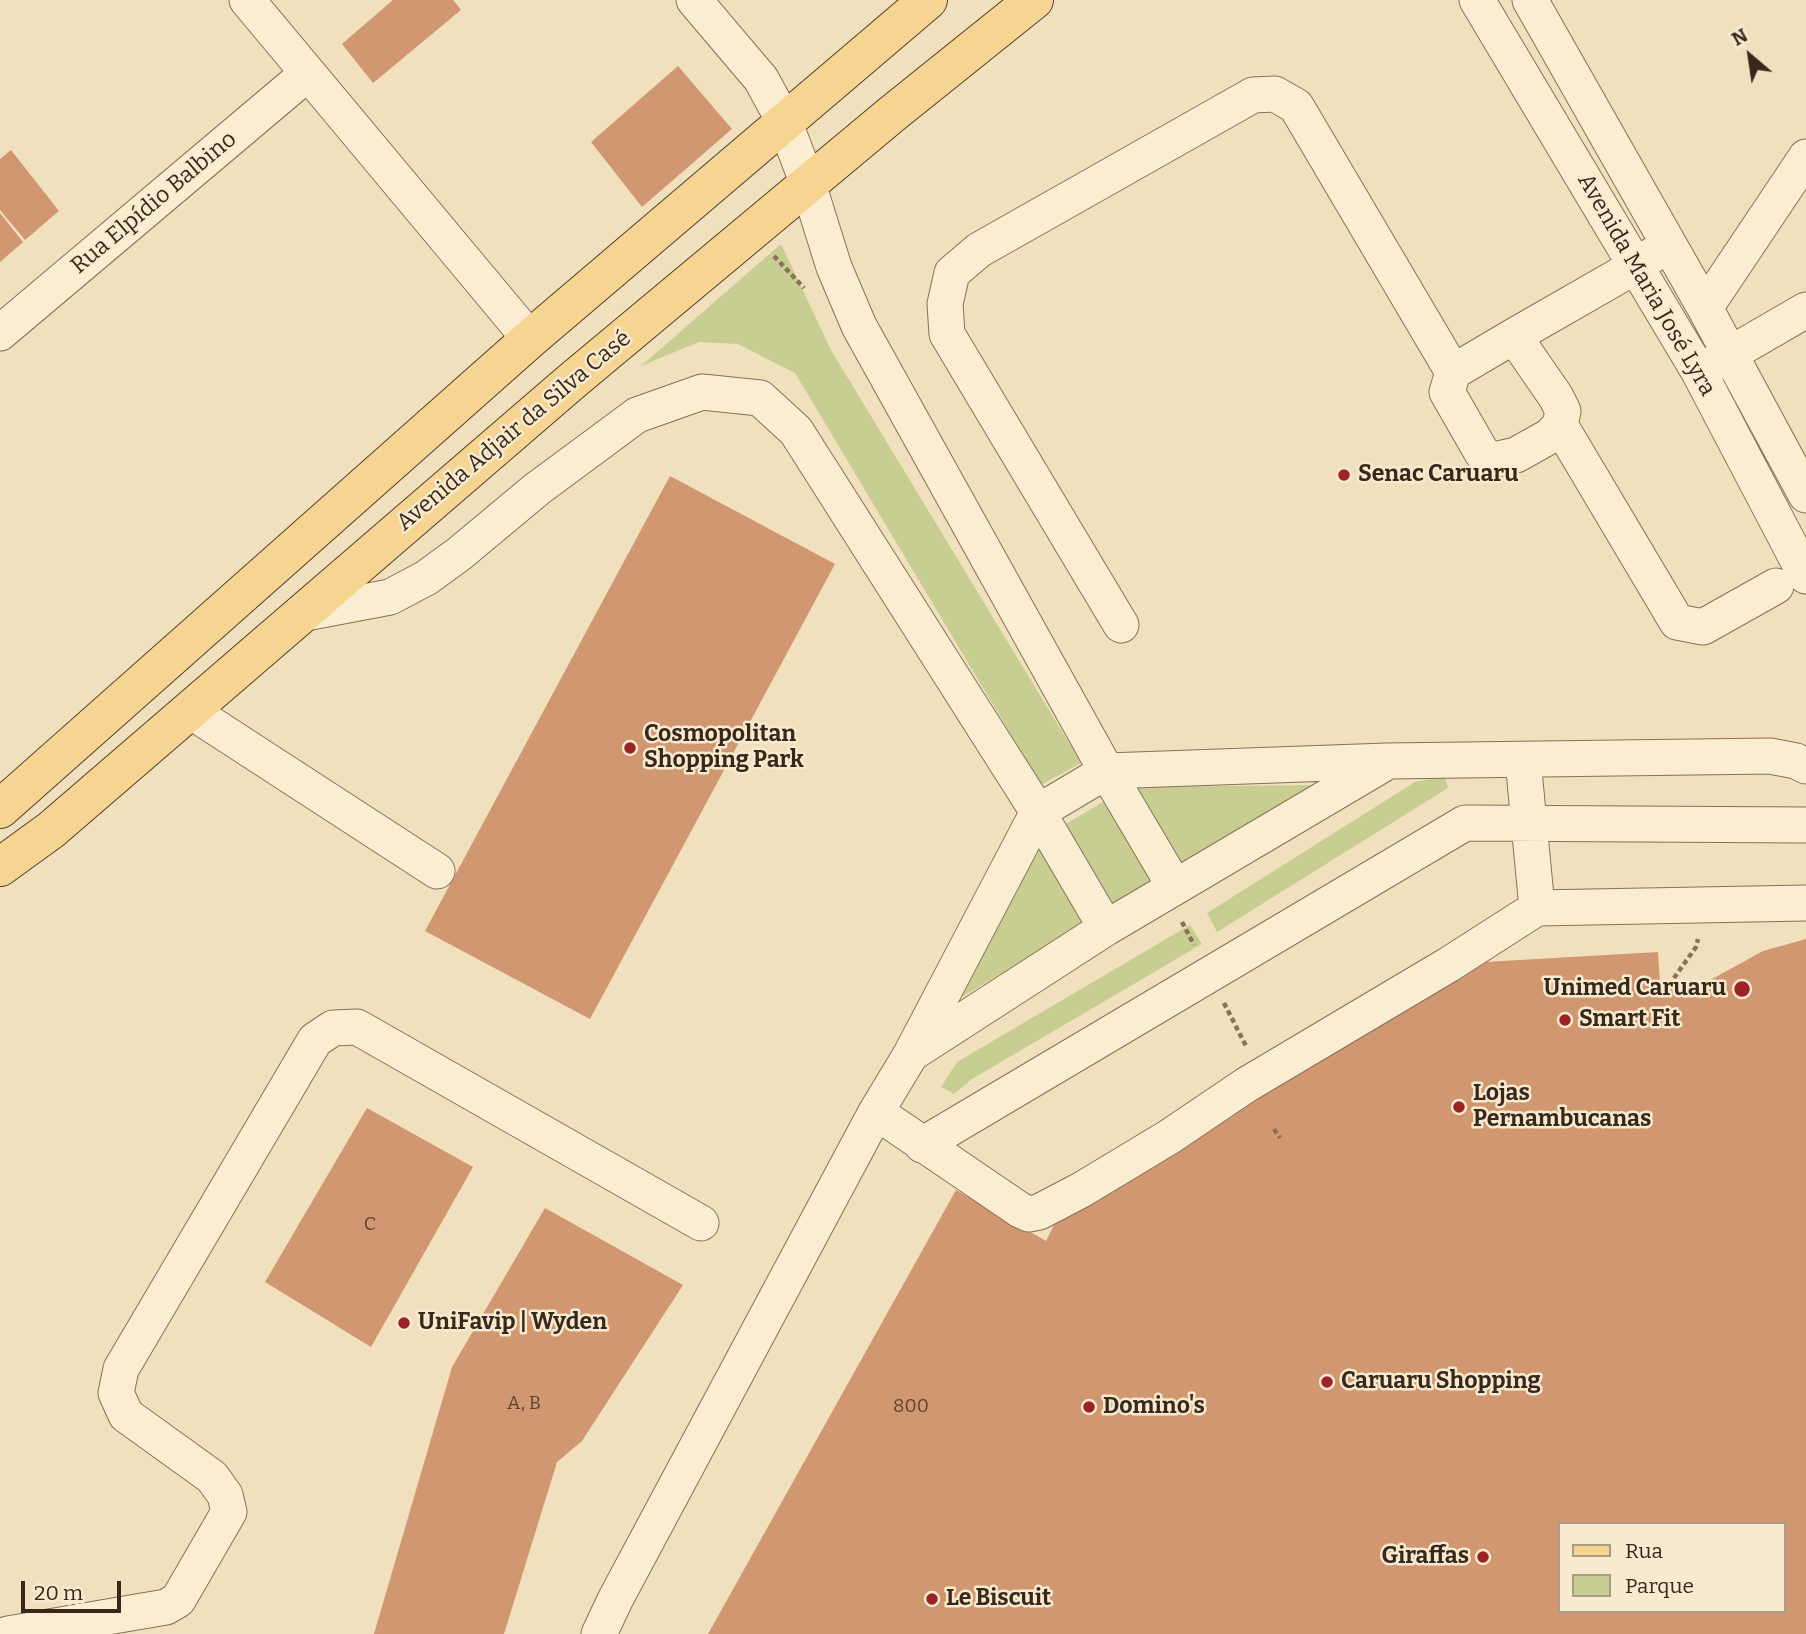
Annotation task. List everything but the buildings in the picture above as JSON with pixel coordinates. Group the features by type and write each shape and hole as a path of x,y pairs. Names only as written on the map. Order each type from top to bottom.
{"main road":[{"path":"0,809 530,340 928,0"},
{"name":"Avenida Adjair da Silva Casé","path":"0,867 51,830 572,381 1034,0"}],"street":[{"path":"247,0 530,340"},
{"path":"694,0 761,79 784,121 808,184 834,267 859,326 1107,771 1175,887"},
{"name":"Avenida Maria José Lyra","path":"1477,0 1699,372 1791,581"},
{"name":"Avenida Maria José Lyra","path":"1530,0 1705,308 1806,495"},
{"name":"Rua Elpídio Balbino","path":"0,333 307,73"},
{"path":"1121,625 947,334 945,304 953,273 979,250 1253,94 1275,94 1296,106 1453,372"},
{"path":"1705,308 1806,157"},
{"path":"1514,335 1563,411 1560,425 1550,436 1516,455 1493,460 1482,453 1447,392 1453,372 1514,335 1636,266 1668,244"},
{"path":"1699,372 1806,310"},
{"path":"300,614 390,597 426,578 537,489 637,415 702,392 760,398 796,431 1038,812 1106,928"},
{"path":"1560,425 1677,622 1703,627 1791,581"},
{"path":"189,710 438,871"},
{"path":"599,1634 1038,812 1107,771 1387,761 1770,756 1796,761 1806,766"},
{"path":"1523,760 1537,908"},
{"path":"911,1054 1106,928 1387,761"},
{"path":"922,1145 1465,823 1806,825"},
{"path":"876,1112 1020,1210 1029,1214 1038,1212 1081,1190 1169,1137 1237,1090 1448,965 1537,908 1806,904"},
{"path":"8,1634 166,1607 178,1600 229,1512 225,1495 212,1476 126,1415 116,1393 121,1369 315,1040 334,1028 357,1027 378,1038 701,1223"}],"path":[{"path":"1669,985 1696,947"},
{"path":"1274,1129 1280,1139"}],"green space":[{"path":"781,244 831,350 1081,763 1041,785 795,373 738,344 699,342 641,366"},
{"path":"1444,776 1448,788 1217,932 1207,913 1415,782"},
{"path":"1318,785 1181,866 1135,787"},
{"path":"1108,799 1157,882 1114,908 1064,825"},
{"path":"1039,843 1086,923 955,1001"},
{"path":"1190,925 1202,944 972,1079 954,1094 941,1087 957,1062"}],"place":[{"name":"Senac Caruaru","path":"1344,475"},
{"name":"Cosmopolitan Shopping Park","path":"630,748"},
{"name":"Unimed Caruaru","path":"1742,989"},
{"name":"Smart Fit","path":"1565,1020"},
{"name":"Lojas Pernambucanas","path":"1459,1107"},
{"name":"UniFavip | Wyden","path":"404,1323"},
{"name":"Caruaru Shopping","path":"1327,1382"},
{"name":"Domino's","path":"1089,1407"},
{"name":"Giraffas","path":"1483,1557"},
{"name":"Le Biscuit","path":"932,1599"}]}
